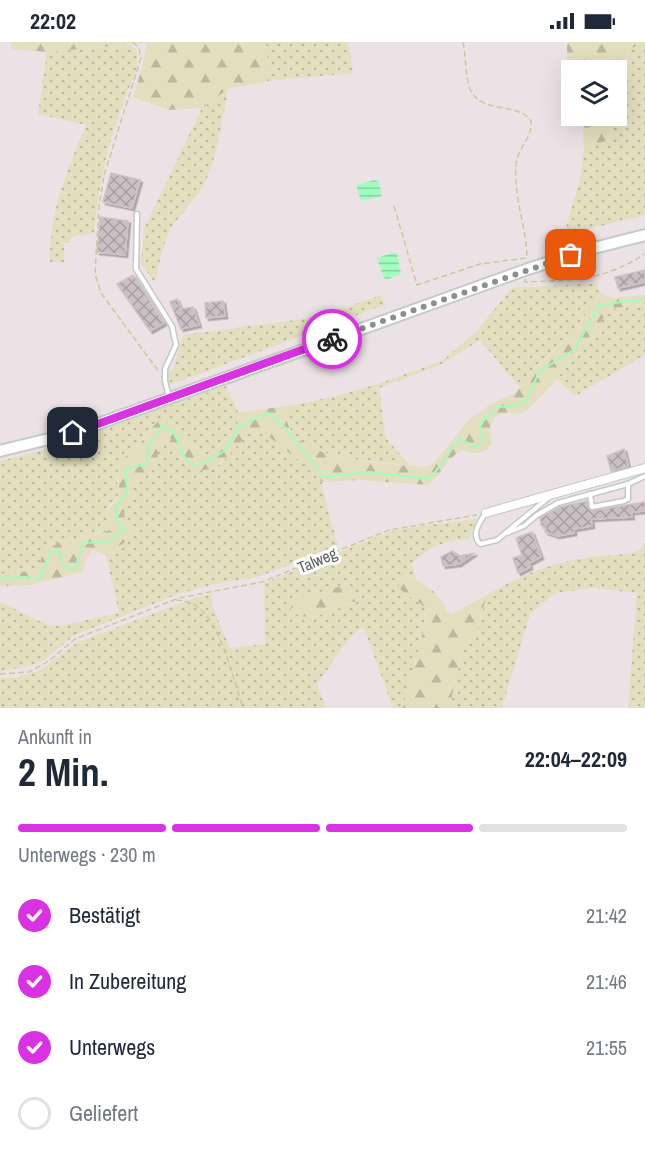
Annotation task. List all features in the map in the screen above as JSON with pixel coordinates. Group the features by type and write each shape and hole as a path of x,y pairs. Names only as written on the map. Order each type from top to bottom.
{"main road":[{"path":"0,452 73,433 525,270 586,250 645,235"}],"street":[{"path":"486,513 645,468"}],"lane":[{"path":"137,214 136,269 171,326 176,345 165,369 165,381 170,398"},
{"path":"486,513 476,531 477,542 480,544 488,544 524,526 537,515 558,503 628,484 645,476"},
{"path":"590,494 592,507 624,501 629,496 628,484"},
{"path":"507,533 552,494"}],"path":[{"path":"133,42 139,48 141,58 104,175 99,206 95,274 101,293 164,376 165,381"},
{"path":"394,206 417,285 480,264 527,258 516,183 516,162 518,153 530,134 531,121 519,111 485,104 474,96 470,88 463,42"},
{"path":"525,270 525,282 586,279 623,268 645,254"},
{"name":"Talweg","path":"0,674 29,672 49,661 75,639 199,592 262,582 389,530 486,513"},
{"path":"175,600 187,601 197,606 209,620 220,640 243,708"}],"green space":[{"path":"10,42 266,42 269,81 228,89 202,108 169,110 133,97 147,43 47,52 12,49"},
{"path":"266,42 348,42 353,73 269,81"},
{"path":"567,42 645,42 645,45 628,48 627,82 627,60 567,60"},
{"path":"130,45 136,49 138,54 137,66 110,144 101,180 94,233 73,236 68,243 64,243 64,262 50,262 53,225 60,192 86,125 38,114 47,52"},
{"path":"645,45 645,215 564,235 580,179 584,149 609,140 614,126 627,126 628,48"},
{"path":"228,89 212,164 202,188 178,218 168,235 155,283 141,264 144,229 202,108"},
{"path":"584,126 613,126 608,140 584,149"},
{"path":"596,283 601,294 569,336 536,367 520,388 480,340 440,365 379,388 386,438 409,465 337,456 303,442 292,431 286,416 293,405 378,384 442,361 476,332 512,288"},
{"path":"601,294 612,298 645,295 645,303 608,310 593,336 527,410 519,414 505,413 495,417 490,426 492,444 489,447 479,453 463,450 458,453 428,485 360,480 322,482 263,432 251,430 221,462 212,468 193,469 183,462 169,437 159,443 157,464 153,470 132,482 134,494 124,512 134,536 106,555 93,550 86,560 83,572 31,585 0,586 0,574 38,570 43,552 62,541 110,530 108,515 119,492 117,475 120,464 160,420 174,426 193,449 208,456 230,436 244,412 293,405 286,416 292,432 304,443 322,452 343,458 387,464 423,467 433,464 468,421 492,403 516,393 525,378 566,339 583,319 590,305"},
{"path":"382,295 384,305 170,385 167,379 168,371 173,370 183,335 318,317"},
{"path":"645,303 645,355 575,396 557,379 593,336 608,310"},
{"path":"226,386 238,412 244,412 230,436 208,456 193,450 177,427 149,430 119,470 117,479 119,492 107,512 110,529 62,541 43,552 38,570 0,574 0,461 67,444"},
{"path":"251,430 263,432 322,482 338,545 261,576 181,593 75,635 44,660 26,667 0,671 0,602 50,626 119,613 106,555 134,536 124,512 132,482 153,470 157,464 159,443 169,437 174,442 182,461 220,465"},
{"path":"476,519 469,539 444,543 425,552 412,564 416,579 404,574 401,590 425,607 424,628 403,708 393,708 364,628 346,643 317,684 326,708 0,708 0,678 17,677 39,671 78,642 197,597 212,594 212,605 230,648 265,644 264,583 389,532","holes":["349,584 356,602 311,618"]},
{"path":"645,543 645,708 628,708 637,593 594,588 555,593 530,615 502,708 449,708 462,653 475,636 487,595 523,576 556,564 590,557 630,554 640,550"},
{"path":"404,574 432,590 450,615 487,595 475,636 462,653 449,708 403,708 424,628 425,607 401,590 394,575"},
{"path":"350,584 356,601 315,616 307,617 290,612 293,599"}],"shaded area":[{"path":"374,180 379,182 382,196 361,201 356,185"},
{"path":"397,253 401,274 388,279 384,278 377,258"}],"building":[{"path":"111,173 140,180 132,208 103,202"},
{"path":"100,217 128,221 125,255 97,252"},
{"path":"645,270 645,282 618,288 615,277"},
{"path":"133,275 164,323 150,331 117,284"},
{"path":"177,299 181,309 193,307 199,325 181,329 170,302"},
{"path":"223,301 225,316 206,318 205,303"},
{"path":"624,449 628,466 611,471 607,456"},
{"path":"587,501 591,511 645,502 645,511 631,512 632,517 591,519 592,526 574,529 574,533 557,536 545,532 546,528 541,525 540,518 560,507"},
{"path":"532,532 541,557 529,563 530,567 518,573 513,558 522,555 516,538"},
{"path":"452,551 460,556 475,553 459,564 443,566 441,557"}],"waterway":[{"path":"0,578 39,579 50,554 58,550 64,566 75,569 83,543 107,542 124,530 116,520 116,506 127,494 126,469 147,464 148,447 162,426 174,432 186,460 195,465 217,456 227,448 238,427 268,413 284,426 324,477 370,472 427,479 436,471 460,438 475,448 484,439 480,424 498,407 515,406 526,401 539,372 575,349 599,305 645,299"}],"way so far":[{"path":"332,339 571,255"}],"route":[{"path":"73,433 332,339"}]}
